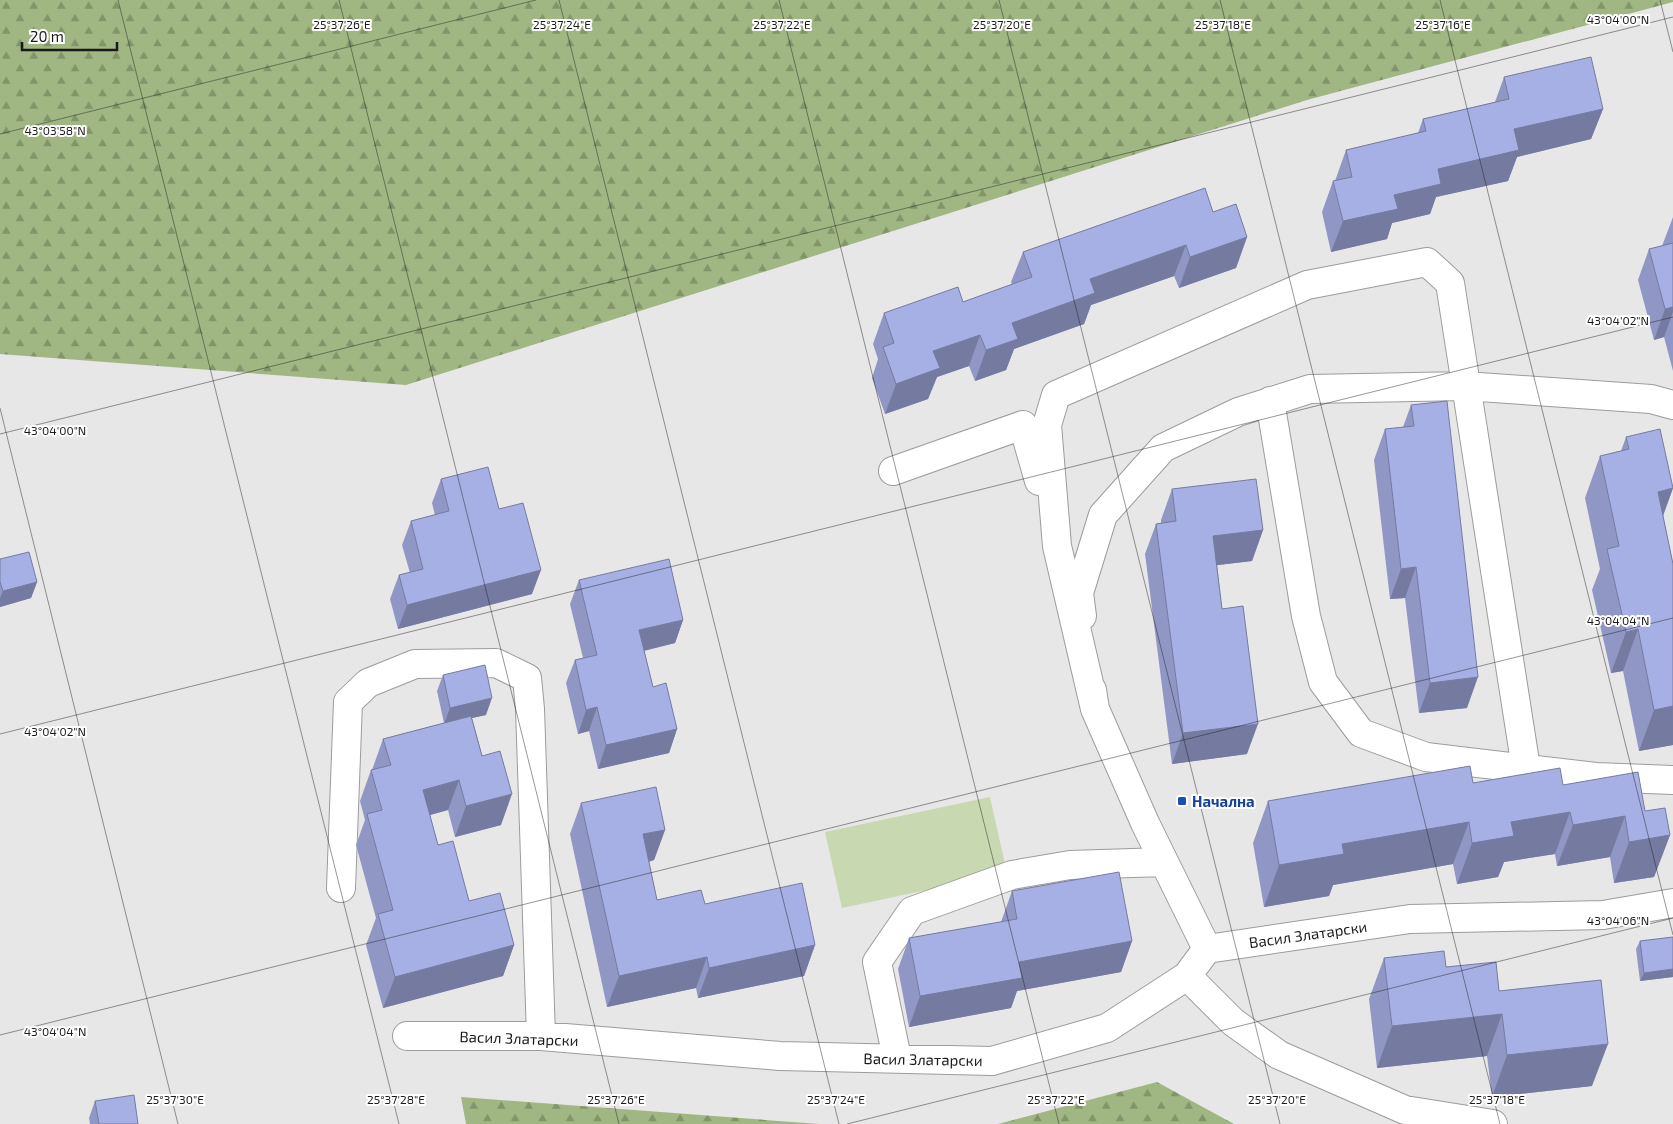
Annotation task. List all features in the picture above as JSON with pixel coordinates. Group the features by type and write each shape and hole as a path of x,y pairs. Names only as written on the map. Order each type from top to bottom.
{"street":[{"path":"1057,546 1047,425 1056,395 1307,285 1427,262 1450,283 1526,768"},
{"path":"1095,709 1079,593 1103,516 1163,448 1238,412 1310,389 1466,386 1652,399 1673,405"},
{"path":"1270,401 1306,616 1323,682 1361,733 1426,757 1596,777 1673,780"},
{"path":"893,470 1023,425 1057,546 1095,709 1145,823 1207,948"},
{"path":"341,888 348,702 368,683 415,664 496,662 527,678 530,709 541,1036"},
{"path":"897,1058 877,962 912,912 1012,875 1070,865 1164,862"},
{"name":"Васил Златарски","path":"407,1036 541,1036 780,1056 992,1061 1107,1028 1187,976 1207,948 1410,919 1603,915 1673,903"},
{"path":"1187,976 1233,1022 1279,1055 1405,1110 1493,1124"}],"green space":[{"path":"0,0 1673,0 1673,2 1307,100 406,385 0,354"},
{"path":"990,797 1007,873 842,908 825,832"},
{"path":"1157,1082 1234,1124 998,1124"},
{"path":"461,1097 819,1124 466,1124"}],"building":[{"path":"1591,57 1603,109 1514,129 1519,150 1438,169 1441,184 1394,195 1398,209 1343,221 1333,181 1352,177 1346,150 1426,131 1423,119 1509,99 1504,77"},
{"path":"1205,188 1213,212 1236,204 1247,237 1190,257 1186,245 1090,279 1095,293 1012,323 1018,339 986,350 980,335 933,351 940,368 896,384 883,347 894,343 884,313 958,287 963,302 1032,277 1023,252"},
{"path":"1673,243 1673,307 1665,309 1649,249"},
{"path":"1447,401 1478,677 1430,683 1416,567 1401,569 1385,429 1414,426 1411,405"},
{"path":"1660,429 1673,488 1658,492 1673,564 1673,706 1654,710 1638,629 1626,632 1607,549 1619,546 1600,456 1629,449 1626,437"},
{"path":"488,467 499,509 523,503 541,570 407,605 399,575 423,569 411,521 449,511 441,479"},
{"path":"1256,479 1263,530 1213,536 1222,609 1243,606 1258,724 1183,733 1156,524 1176,521 1172,489"},
{"path":"29,552 37,582 3,591 0,582 0,559"},
{"path":"669,559 683,620 639,630 653,687 666,683 677,729 606,745 597,707 586,710 575,660 597,655 579,580"},
{"path":"485,665 492,698 450,708 443,675"},
{"path":"471,716 482,756 500,751 512,794 466,806 459,780 423,790 438,845 453,841 469,901 500,893 514,945 395,977 378,914 393,910 367,814 382,810 371,770 391,765 383,739"},
{"path":"1470,766 1473,783 1560,768 1563,785 1638,772 1645,811 1665,808 1670,835 1629,842 1625,816 1573,825 1570,812 1511,822 1514,836 1472,843 1469,822 1342,844 1344,854 1279,865 1268,801"},
{"path":"656,787 665,830 643,834 657,900 701,890 705,904 802,883 815,945 709,968 707,957 619,976 581,803"},
{"path":"1119,872 1132,941 1019,962 1022,978 920,996 909,938 1017,919 1012,891"},
{"path":"1673,937 1673,969 1644,973 1640,941"},
{"path":"1444,951 1446,967 1496,962 1499,991 1601,980 1608,1044 1507,1055 1502,1014 1392,1026 1384,958"},
{"path":"134,1095 138,1124 99,1124 95,1101"}],"place":[{"name":"Начална","path":"1182,801"}]}
